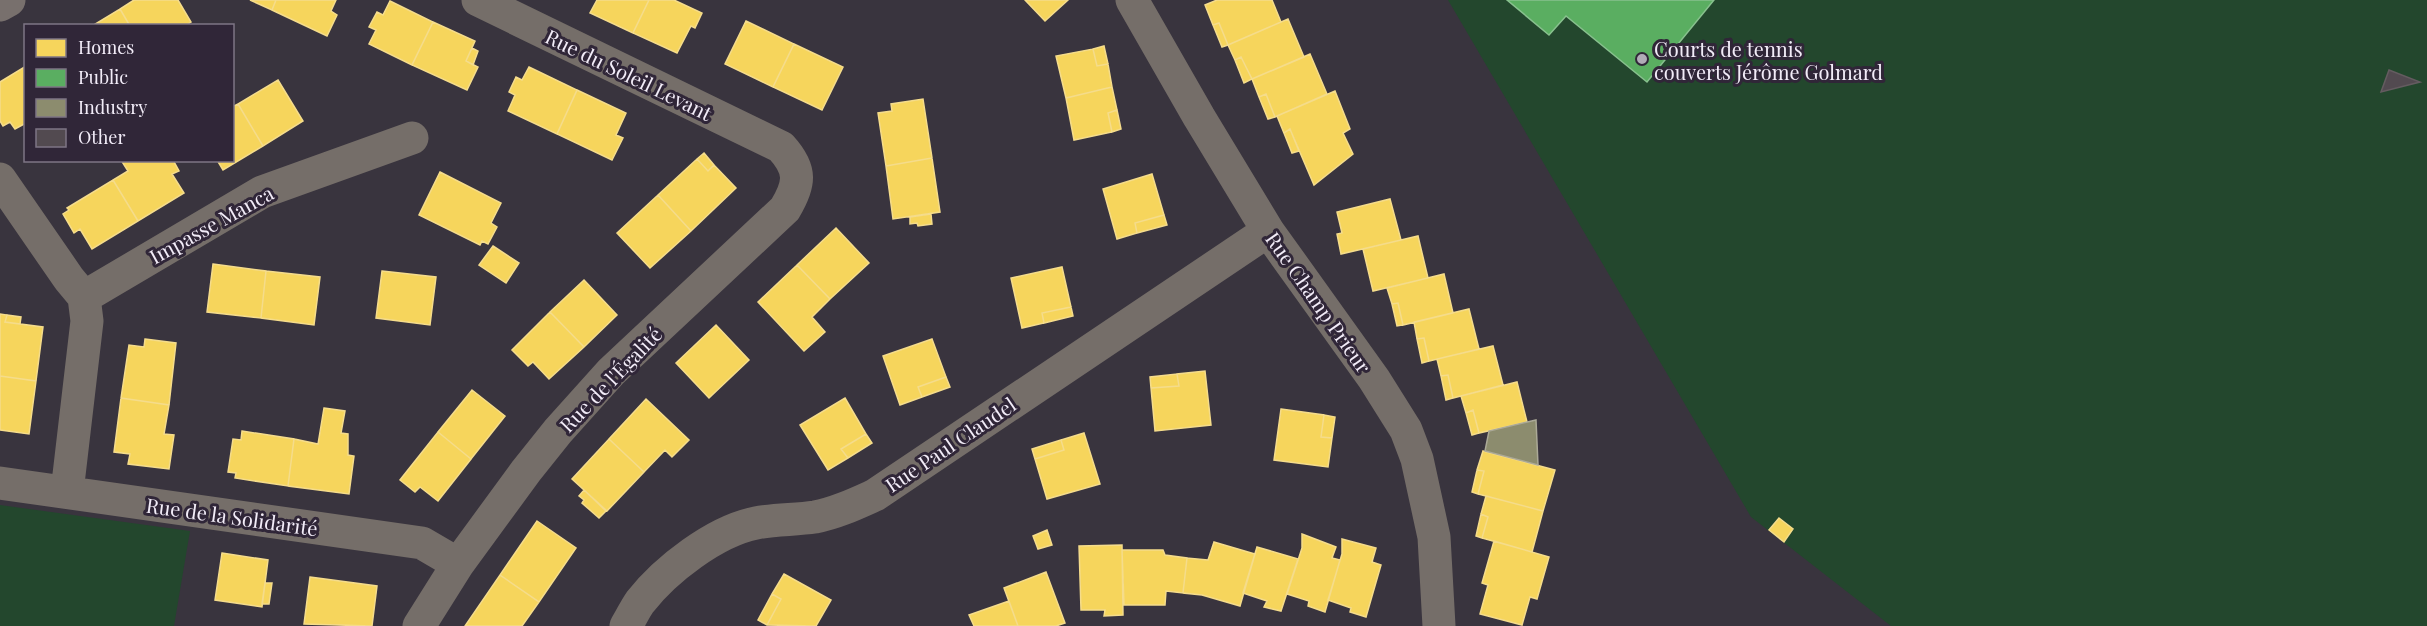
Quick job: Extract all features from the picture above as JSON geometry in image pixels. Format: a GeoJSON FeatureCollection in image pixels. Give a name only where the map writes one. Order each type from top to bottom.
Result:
{"type":"FeatureCollection","features":[{"type":"Feature","properties":{"kind":"street"},"geometry":{"type":"LineString","coordinates":[[0,5],[9,0]]}},
{"type":"Feature","properties":{"kind":"street","name":"Rue du Soleil Levant"},"geometry":{"type":"LineString","coordinates":[[478,0],[781,147]]}},
{"type":"Feature","properties":{"kind":"street","name":"Rue Champ Prieur"},"geometry":{"type":"LineString","coordinates":[[1132,0],[1268,231],[1374,379],[1406,430],[1417,459],[1434,537],[1439,626]]}},
{"type":"Feature","properties":{"kind":"street","name":"Impasse Manca"},"geometry":{"type":"LineString","coordinates":[[84,297],[262,192],[412,138]]}},
{"type":"Feature","properties":{"kind":"street","name":"Rue de l'Égalité"},"geometry":{"type":"LineString","coordinates":[[419,626],[458,564],[526,471],[611,372],[784,209],[795,192],[797,175],[792,159],[781,147]]}},
{"type":"Feature","properties":{"kind":"street"},"geometry":{"type":"LineString","coordinates":[[0,179],[84,297],[87,321],[67,492]]}},
{"type":"Feature","properties":{"kind":"street","name":"Rue Paul Claudel"},"geometry":{"type":"LineString","coordinates":[[626,626],[640,603],[669,572],[726,534],[755,523],[815,517],[846,508],[875,495],[1268,231]]}},
{"type":"Feature","properties":{"kind":"street","name":"Rue de la Solidarité"},"geometry":{"type":"LineString","coordinates":[[0,483],[422,543],[458,564]]}},
{"type":"Feature","properties":{"kind":"green space"},"geometry":{"type":"Polygon","coordinates":[[[1448,0],[2427,0],[2427,626],[1891,626],[1751,517],[1448,0]]]}},
{"type":"Feature","properties":{"kind":"green space"},"geometry":{"type":"Polygon","coordinates":[[[0,505],[190,531],[174,626],[0,626],[0,505]]]}},
{"type":"Feature","properties":{"kind":"building: Homes"},"geometry":{"type":"Polygon","coordinates":[[[134,0],[178,0],[191,22],[188,24],[129,24],[120,9],[134,0]]]}},
{"type":"Feature","properties":{"kind":"building: Homes"},"geometry":{"type":"Polygon","coordinates":[[[250,0],[276,0],[272,10],[250,0]]]}},
{"type":"Feature","properties":{"kind":"building: Homes"},"geometry":{"type":"Polygon","coordinates":[[[276,0],[336,0],[331,11],[337,15],[327,36],[272,10],[276,0]]]}},
{"type":"Feature","properties":{"kind":"building: Homes"},"geometry":{"type":"Polygon","coordinates":[[[597,0],[649,0],[633,33],[590,13],[597,0]]]}},
{"type":"Feature","properties":{"kind":"building: Homes"},"geometry":{"type":"Polygon","coordinates":[[[649,0],[674,0],[702,13],[695,28],[691,26],[677,53],[633,33],[649,0]]]}},
{"type":"Feature","properties":{"kind":"building: Homes"},"geometry":{"type":"Polygon","coordinates":[[[1025,0],[1068,0],[1045,21],[1025,0]]]}},
{"type":"Feature","properties":{"kind":"building: Homes"},"geometry":{"type":"Polygon","coordinates":[[[1217,0],[1272,0],[1281,22],[1228,45],[1219,23],[1213,25],[1205,5],[1217,0]]]}},
{"type":"Feature","properties":{"kind":"building: Homes"},"geometry":{"type":"Polygon","coordinates":[[[390,1],[433,22],[412,65],[369,44],[376,30],[369,27],[377,12],[383,15],[390,1]]]}},
{"type":"Feature","properties":{"kind":"building: Homes"},"geometry":{"type":"Polygon","coordinates":[[[120,9],[129,24],[95,24],[120,9]]]}},
{"type":"Feature","properties":{"kind":"building: Homes"},"geometry":{"type":"Polygon","coordinates":[[[1288,19],[1304,57],[1252,79],[1241,57],[1235,60],[1228,45],[1288,19]]]}},
{"type":"Feature","properties":{"kind":"building: Homes"},"geometry":{"type":"Polygon","coordinates":[[[746,21],[794,44],[773,87],[725,64],[746,21]]]}},
{"type":"Feature","properties":{"kind":"building: Homes"},"geometry":{"type":"Polygon","coordinates":[[[433,22],[475,41],[466,61],[478,67],[467,90],[412,65],[433,22]]]}},
{"type":"Feature","properties":{"kind":"building: Homes"},"geometry":{"type":"Polygon","coordinates":[[[1219,23],[1228,45],[1222,47],[1213,25],[1219,23]]]}},
{"type":"Feature","properties":{"kind":"building: Homes"},"geometry":{"type":"Polygon","coordinates":[[[794,44],[843,67],[822,110],[773,87],[794,44]]]}},
{"type":"Feature","properties":{"kind":"building: Homes"},"geometry":{"type":"Polygon","coordinates":[[[1104,46],[1108,64],[1097,66],[1093,49],[1104,46]]]}},
{"type":"Feature","properties":{"kind":"building: Homes"},"geometry":{"type":"Polygon","coordinates":[[[472,48],[478,51],[473,65],[466,61],[472,48]]]}},
{"type":"Feature","properties":{"kind":"building: Homes"},"geometry":{"type":"Polygon","coordinates":[[[1093,49],[1097,66],[1108,64],[1112,87],[1066,98],[1056,56],[1093,49]]]}},
{"type":"Feature","properties":{"kind":"building: Homes"},"geometry":{"type":"Polygon","coordinates":[[[1310,54],[1327,94],[1275,117],[1266,94],[1259,97],[1252,79],[1310,54]]]}},
{"type":"Feature","properties":{"kind":"building: Homes"},"geometry":{"type":"Polygon","coordinates":[[[1241,57],[1252,79],[1244,83],[1235,60],[1241,57]]]}},
{"type":"Feature","properties":{"kind":"building: Homes"},"geometry":{"type":"Polygon","coordinates":[[[24,67],[24,124],[15,129],[10,122],[3,126],[0,121],[0,82],[24,67]]]}},
{"type":"Feature","properties":{"kind":"building: Homes"},"geometry":{"type":"Polygon","coordinates":[[[529,67],[577,90],[557,134],[508,111],[515,95],[509,92],[516,77],[522,80],[529,67]]]}},
{"type":"Feature","properties":{"kind":"building: Homes"},"geometry":{"type":"Polygon","coordinates":[[[278,80],[303,121],[263,146],[238,104],[278,80]]]}},
{"type":"Feature","properties":{"kind":"building: Homes"},"geometry":{"type":"Polygon","coordinates":[[[1112,87],[1117,110],[1108,113],[1112,132],[1074,140],[1066,98],[1112,87]]]}},
{"type":"Feature","properties":{"kind":"building: Homes"},"geometry":{"type":"Polygon","coordinates":[[[577,90],[626,113],[616,135],[623,138],[612,160],[557,134],[577,90]]]}},
{"type":"Feature","properties":{"kind":"building: Homes"},"geometry":{"type":"Polygon","coordinates":[[[1335,91],[1350,129],[1343,133],[1353,154],[1314,185],[1290,129],[1284,133],[1277,116],[1335,91]]]}},
{"type":"Feature","properties":{"kind":"building: Homes"},"geometry":{"type":"Polygon","coordinates":[[[1266,94],[1275,117],[1268,119],[1259,97],[1266,94]]]}},
{"type":"Feature","properties":{"kind":"building: Homes"},"geometry":{"type":"Polygon","coordinates":[[[923,99],[932,158],[886,166],[878,113],[892,111],[891,104],[923,99]]]}},
{"type":"Feature","properties":{"kind":"building: Homes"},"geometry":{"type":"Polygon","coordinates":[[[238,104],[263,146],[223,170],[218,162],[234,162],[234,106],[238,104]]]}},
{"type":"Feature","properties":{"kind":"building: Homes"},"geometry":{"type":"Polygon","coordinates":[[[1117,110],[1121,129],[1112,132],[1108,113],[1117,110]]]}},
{"type":"Feature","properties":{"kind":"building: Homes"},"geometry":{"type":"Polygon","coordinates":[[[1290,129],[1299,151],[1292,153],[1284,133],[1290,129]]]}},
{"type":"Feature","properties":{"kind":"building: Homes"},"geometry":{"type":"Polygon","coordinates":[[[704,153],[714,165],[708,171],[697,159],[704,153]]]}},
{"type":"Feature","properties":{"kind":"building: Homes"},"geometry":{"type":"Polygon","coordinates":[[[932,158],[940,212],[893,219],[886,166],[932,158]]]}},
{"type":"Feature","properties":{"kind":"building: Homes"},"geometry":{"type":"Polygon","coordinates":[[[697,159],[708,171],[714,165],[736,188],[691,231],[658,195],[697,159]]]}},
{"type":"Feature","properties":{"kind":"building: Homes"},"geometry":{"type":"Polygon","coordinates":[[[122,162],[174,162],[179,171],[172,174],[184,193],[138,221],[113,180],[128,171],[122,162]]]}},
{"type":"Feature","properties":{"kind":"building: Homes"},"geometry":{"type":"Polygon","coordinates":[[[440,172],[501,203],[491,223],[497,227],[488,244],[482,241],[480,245],[419,215],[440,172]]]}},
{"type":"Feature","properties":{"kind":"building: Homes"},"geometry":{"type":"Polygon","coordinates":[[[1152,174],[1164,215],[1135,223],[1137,233],[1117,239],[1103,189],[1152,174]]]}},
{"type":"Feature","properties":{"kind":"building: Homes"},"geometry":{"type":"Polygon","coordinates":[[[113,180],[138,221],[92,249],[80,229],[74,233],[63,214],[69,210],[67,208],[113,180]]]}},
{"type":"Feature","properties":{"kind":"building: Homes"},"geometry":{"type":"Polygon","coordinates":[[[658,195],[691,231],[650,268],[617,233],[658,195]]]}},
{"type":"Feature","properties":{"kind":"building: Homes"},"geometry":{"type":"Polygon","coordinates":[[[1390,199],[1401,240],[1341,254],[1337,234],[1342,233],[1337,212],[1390,199]]]}},
{"type":"Feature","properties":{"kind":"building: Homes"},"geometry":{"type":"Polygon","coordinates":[[[931,214],[932,224],[918,226],[917,223],[910,224],[910,217],[931,214]]]}},
{"type":"Feature","properties":{"kind":"building: Homes"},"geometry":{"type":"Polygon","coordinates":[[[1164,215],[1167,225],[1137,233],[1135,223],[1164,215]]]}},
{"type":"Feature","properties":{"kind":"building: Homes"},"geometry":{"type":"Polygon","coordinates":[[[836,228],[869,263],[830,299],[797,265],[836,228]]]}},
{"type":"Feature","properties":{"kind":"building: Homes"},"geometry":{"type":"Polygon","coordinates":[[[1418,236],[1428,278],[1373,291],[1363,249],[1418,236]]]}},
{"type":"Feature","properties":{"kind":"building: Homes"},"geometry":{"type":"Polygon","coordinates":[[[493,246],[519,263],[506,283],[479,265],[493,246]]]}},
{"type":"Feature","properties":{"kind":"building: Homes"},"geometry":{"type":"Polygon","coordinates":[[[213,264],[266,271],[261,318],[207,312],[213,264]]]}},
{"type":"Feature","properties":{"kind":"building: Homes"},"geometry":{"type":"Polygon","coordinates":[[[797,265],[830,299],[812,317],[825,332],[804,351],[758,302],[797,265]]]}},
{"type":"Feature","properties":{"kind":"building: Homes"},"geometry":{"type":"Polygon","coordinates":[[[1062,267],[1071,307],[1042,313],[1044,323],[1022,328],[1011,278],[1062,267]]]}},
{"type":"Feature","properties":{"kind":"building: Homes"},"geometry":{"type":"Polygon","coordinates":[[[266,271],[320,277],[314,325],[261,318],[266,271]]]}},
{"type":"Feature","properties":{"kind":"building: Homes"},"geometry":{"type":"Polygon","coordinates":[[[382,271],[436,277],[430,325],[376,318],[382,271]]]}},
{"type":"Feature","properties":{"kind":"building: Homes"},"geometry":{"type":"Polygon","coordinates":[[[1444,274],[1453,313],[1403,325],[1398,303],[1392,304],[1387,288],[1444,274]]]}},
{"type":"Feature","properties":{"kind":"building: Homes"},"geometry":{"type":"Polygon","coordinates":[[[584,280],[617,315],[584,347],[550,312],[584,280]]]}},
{"type":"Feature","properties":{"kind":"building: Homes"},"geometry":{"type":"Polygon","coordinates":[[[1398,303],[1403,325],[1397,326],[1392,304],[1398,303]]]}},
{"type":"Feature","properties":{"kind":"building: Homes"},"geometry":{"type":"Polygon","coordinates":[[[1071,307],[1073,316],[1044,323],[1042,313],[1071,307]]]}},
{"type":"Feature","properties":{"kind":"building: Homes"},"geometry":{"type":"Polygon","coordinates":[[[1469,309],[1479,349],[1429,361],[1424,338],[1417,339],[1414,322],[1469,309]]]}},
{"type":"Feature","properties":{"kind":"building: Homes"},"geometry":{"type":"Polygon","coordinates":[[[550,312],[584,347],[549,379],[533,362],[528,366],[512,350],[550,312]]]}},
{"type":"Feature","properties":{"kind":"building: Homes"},"geometry":{"type":"Polygon","coordinates":[[[0,314],[7,315],[5,322],[43,327],[36,381],[0,376],[0,314]]]}},
{"type":"Feature","properties":{"kind":"building: Homes"},"geometry":{"type":"Polygon","coordinates":[[[7,315],[21,317],[20,324],[5,322],[7,315]]]}},
{"type":"Feature","properties":{"kind":"building: Homes"},"geometry":{"type":"Polygon","coordinates":[[[716,325],[749,360],[709,398],[676,363],[716,325]]]}},
{"type":"Feature","properties":{"kind":"building: Homes"},"geometry":{"type":"Polygon","coordinates":[[[1424,338],[1429,361],[1422,363],[1417,339],[1424,338]]]}},
{"type":"Feature","properties":{"kind":"building: Homes"},"geometry":{"type":"Polygon","coordinates":[[[145,339],[176,343],[169,405],[121,398],[129,345],[144,347],[145,339]]]}},
{"type":"Feature","properties":{"kind":"building: Homes"},"geometry":{"type":"Polygon","coordinates":[[[932,339],[946,377],[918,387],[922,397],[900,405],[883,356],[932,339]]]}},
{"type":"Feature","properties":{"kind":"building: Homes"},"geometry":{"type":"Polygon","coordinates":[[[1493,346],[1503,385],[1453,398],[1448,375],[1441,376],[1437,359],[1493,346]]]}},
{"type":"Feature","properties":{"kind":"building: Homes"},"geometry":{"type":"Polygon","coordinates":[[[1205,371],[1211,425],[1155,431],[1151,388],[1179,386],[1177,374],[1205,371]]]}},
{"type":"Feature","properties":{"kind":"building: Homes"},"geometry":{"type":"Polygon","coordinates":[[[1177,374],[1179,386],[1151,388],[1150,377],[1177,374]]]}},
{"type":"Feature","properties":{"kind":"building: Homes"},"geometry":{"type":"Polygon","coordinates":[[[1448,375],[1453,398],[1446,400],[1441,376],[1448,375]]]}},
{"type":"Feature","properties":{"kind":"building: Homes"},"geometry":{"type":"Polygon","coordinates":[[[0,376],[36,381],[29,434],[0,430],[0,376]]]}},
{"type":"Feature","properties":{"kind":"building: Homes"},"geometry":{"type":"Polygon","coordinates":[[[946,377],[950,387],[922,397],[918,387],[946,377]]]}},
{"type":"Feature","properties":{"kind":"building: Homes"},"geometry":{"type":"Polygon","coordinates":[[[1517,382],[1527,422],[1479,433],[1473,410],[1466,413],[1461,396],[1517,382]]]}},
{"type":"Feature","properties":{"kind":"building: Homes"},"geometry":{"type":"Polygon","coordinates":[[[472,390],[505,416],[471,459],[438,432],[472,390]]]}},
{"type":"Feature","properties":{"kind":"building: Homes"},"geometry":{"type":"Polygon","coordinates":[[[121,398],[169,405],[164,434],[174,435],[169,469],[128,464],[130,454],[114,452],[121,398]]]}},
{"type":"Feature","properties":{"kind":"building: Homes"},"geometry":{"type":"Polygon","coordinates":[[[845,398],[866,434],[841,449],[848,458],[828,470],[800,425],[845,398]]]}},
{"type":"Feature","properties":{"kind":"building: Homes"},"geometry":{"type":"Polygon","coordinates":[[[646,399],[689,440],[672,457],[665,450],[644,472],[609,439],[646,399]]]}},
{"type":"Feature","properties":{"kind":"building: Homes"},"geometry":{"type":"Polygon","coordinates":[[[324,408],[345,411],[341,433],[348,434],[348,455],[354,456],[349,494],[288,486],[294,439],[318,444],[324,408]]]}},
{"type":"Feature","properties":{"kind":"building: Homes"},"geometry":{"type":"Polygon","coordinates":[[[1281,409],[1324,415],[1321,437],[1332,438],[1328,467],[1274,460],[1281,409]]]}},
{"type":"Feature","properties":{"kind":"building: Homes"},"geometry":{"type":"Polygon","coordinates":[[[1473,410],[1479,433],[1472,435],[1466,413],[1473,410]]]}},
{"type":"Feature","properties":{"kind":"building: Homes"},"geometry":{"type":"Polygon","coordinates":[[[1324,415],[1335,417],[1332,438],[1321,437],[1324,415]]]}},
{"type":"Feature","properties":{"kind":"building: Homes"},"geometry":{"type":"Polygon","coordinates":[[[242,431],[294,439],[288,486],[235,478],[236,473],[228,472],[233,439],[241,440],[242,431]]]}},
{"type":"Feature","properties":{"kind":"building: Homes"},"geometry":{"type":"Polygon","coordinates":[[[438,432],[471,459],[438,501],[420,487],[415,492],[400,480],[438,432]]]}},
{"type":"Feature","properties":{"kind":"building: Homes"},"geometry":{"type":"Polygon","coordinates":[[[1084,433],[1100,484],[1047,499],[1035,459],[1064,450],[1061,440],[1084,433]]]}},
{"type":"Feature","properties":{"kind":"building: Homes"},"geometry":{"type":"Polygon","coordinates":[[[866,434],[872,443],[848,458],[841,449],[866,434]]]}},
{"type":"Feature","properties":{"kind":"building: Homes"},"geometry":{"type":"Polygon","coordinates":[[[609,439],[644,472],[607,511],[572,479],[609,439]]]}},
{"type":"Feature","properties":{"kind":"building: Homes"},"geometry":{"type":"Polygon","coordinates":[[[1061,440],[1064,450],[1035,459],[1032,449],[1061,440]]]}},
{"type":"Feature","properties":{"kind":"building: Homes"},"geometry":{"type":"Polygon","coordinates":[[[1483,451],[1555,470],[1543,511],[1478,494],[1484,471],[1477,470],[1483,451]]]}},
{"type":"Feature","properties":{"kind":"building: Homes"},"geometry":{"type":"Polygon","coordinates":[[[1477,470],[1484,471],[1478,494],[1472,492],[1477,470]]]}},
{"type":"Feature","properties":{"kind":"building: Homes"},"geometry":{"type":"Polygon","coordinates":[[[584,490],[606,511],[599,518],[582,503],[584,500],[579,496],[584,490]]]}},
{"type":"Feature","properties":{"kind":"building: Homes"},"geometry":{"type":"Polygon","coordinates":[[[1486,496],[1543,511],[1532,552],[1482,538],[1488,517],[1481,514],[1486,496]]]}},
{"type":"Feature","properties":{"kind":"building: Homes"},"geometry":{"type":"Polygon","coordinates":[[[1481,514],[1488,517],[1482,538],[1476,536],[1481,514]]]}},
{"type":"Feature","properties":{"kind":"building: Homes"},"geometry":{"type":"Polygon","coordinates":[[[1779,518],[1793,529],[1784,542],[1769,530],[1779,518]]]}},
{"type":"Feature","properties":{"kind":"building: Homes"},"geometry":{"type":"Polygon","coordinates":[[[537,521],[576,548],[539,602],[500,575],[537,521]]]}},
{"type":"Feature","properties":{"kind":"building: Homes"},"geometry":{"type":"Polygon","coordinates":[[[1047,530],[1052,545],[1038,549],[1033,536],[1047,530]]]}},
{"type":"Feature","properties":{"kind":"building: Homes"},"geometry":{"type":"Polygon","coordinates":[[[1302,534],[1336,547],[1332,558],[1340,560],[1325,612],[1308,606],[1309,601],[1287,594],[1302,548],[1302,534]]]}},
{"type":"Feature","properties":{"kind":"building: Homes"},"geometry":{"type":"Polygon","coordinates":[[[1342,539],[1376,548],[1372,562],[1381,565],[1366,617],[1350,612],[1351,608],[1328,600],[1342,554],[1342,539]]]}},
{"type":"Feature","properties":{"kind":"building: Homes"},"geometry":{"type":"Polygon","coordinates":[[[1494,541],[1549,557],[1537,599],[1530,597],[1522,625],[1480,614],[1488,585],[1482,583],[1494,541]]]}},
{"type":"Feature","properties":{"kind":"building: Homes"},"geometry":{"type":"Polygon","coordinates":[[[1214,542],[1255,554],[1240,606],[1202,595],[1183,593],[1187,558],[1208,560],[1214,542]]]}},
{"type":"Feature","properties":{"kind":"building: Homes"},"geometry":{"type":"Polygon","coordinates":[[[1122,545],[1123,615],[1104,616],[1105,610],[1081,610],[1079,546],[1122,545]]]}},
{"type":"Feature","properties":{"kind":"building: Homes"},"geometry":{"type":"Polygon","coordinates":[[[1257,547],[1298,559],[1281,611],[1264,607],[1267,601],[1243,593],[1257,547]]]}},
{"type":"Feature","properties":{"kind":"building: Homes"},"geometry":{"type":"Polygon","coordinates":[[[1122,550],[1163,550],[1165,555],[1187,558],[1183,593],[1166,591],[1165,605],[1124,605],[1122,550]]]}},
{"type":"Feature","properties":{"kind":"building: Homes"},"geometry":{"type":"Polygon","coordinates":[[[222,553],[268,560],[262,607],[215,600],[222,553]]]}},
{"type":"Feature","properties":{"kind":"building: Homes"},"geometry":{"type":"Polygon","coordinates":[[[1046,572],[1065,623],[1056,626],[1018,626],[1004,588],[1046,572]]]}},
{"type":"Feature","properties":{"kind":"building: Homes"},"geometry":{"type":"Polygon","coordinates":[[[784,574],[831,600],[816,626],[767,625],[781,599],[772,594],[784,574]]]}},
{"type":"Feature","properties":{"kind":"building: Homes"},"geometry":{"type":"Polygon","coordinates":[[[500,575],[539,602],[522,626],[465,626],[500,575]]]}},
{"type":"Feature","properties":{"kind":"building: Homes"},"geometry":{"type":"Polygon","coordinates":[[[310,577],[377,586],[372,626],[304,624],[310,577]]]}},
{"type":"Feature","properties":{"kind":"building: Homes"},"geometry":{"type":"Polygon","coordinates":[[[265,583],[272,583],[269,604],[262,604],[265,583]]]}},
{"type":"Feature","properties":{"kind":"building: Homes"},"geometry":{"type":"Polygon","coordinates":[[[772,594],[781,599],[767,625],[758,620],[772,594]]]}},
{"type":"Feature","properties":{"kind":"building: Homes"},"geometry":{"type":"Polygon","coordinates":[[[1009,601],[1018,626],[974,626],[969,615],[1009,601]]]}},
{"type":"Feature","properties":{"kind":"building: Public","name":"Courts de tennis couverts Jérôme Golmard"},"geometry":{"type":"Polygon","coordinates":[[[1507,0],[1714,0],[1647,82],[1566,16],[1549,35],[1507,0]]]}},
{"type":"Feature","properties":{"kind":"building: Industry"},"geometry":{"type":"Polygon","coordinates":[[[1536,420],[1538,465],[1485,451],[1489,431],[1536,420]]]}},
{"type":"Feature","properties":{"kind":"building: Other"},"geometry":{"type":"Polygon","coordinates":[[[2389,70],[2420,82],[2381,92],[2389,70]]]}},
{"type":"Feature","properties":{"kind":"place","name":"Courts de tennis couverts Jérôme Golmard"},"geometry":{"type":"Point","coordinates":[1642,59]}}]}
